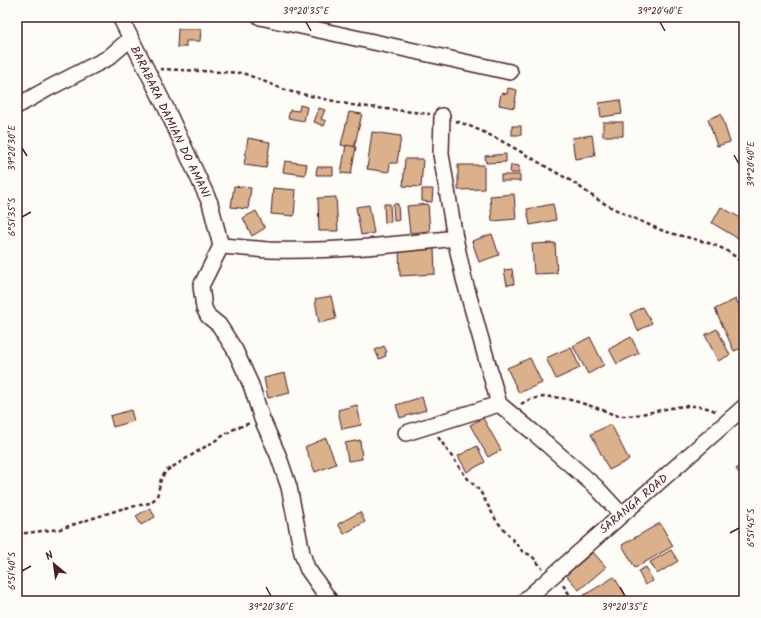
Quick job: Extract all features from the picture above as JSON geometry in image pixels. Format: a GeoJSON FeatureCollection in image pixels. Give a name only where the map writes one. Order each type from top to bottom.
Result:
{"type":"FeatureCollection","features":[{"type":"Feature","properties":{"kind":"street","name":"BARABARA DAMIAN DO AMANI"},"geometry":{"type":"LineString","coordinates":[[120,17],[166,108],[210,203],[221,246]]}},
{"type":"Feature","properties":{"kind":"street"},"geometry":{"type":"LineString","coordinates":[[260,17],[510,72]]}},
{"type":"Feature","properties":{"kind":"street"},"geometry":{"type":"LineString","coordinates":[[17,106],[108,58],[130,39]]}},
{"type":"Feature","properties":{"kind":"street"},"geometry":{"type":"LineString","coordinates":[[442,116],[441,154],[454,238],[464,279],[504,408],[596,487],[621,514]]}},
{"type":"Feature","properties":{"kind":"street"},"geometry":{"type":"LineString","coordinates":[[330,601],[307,568],[302,553],[289,487],[278,455],[262,419],[251,385],[235,350],[219,325],[208,316],[201,296],[201,286],[221,246],[269,250],[333,248],[410,243],[454,238]]}},
{"type":"Feature","properties":{"kind":"street","name":"SARANGA ROAD"},"geometry":{"type":"LineString","coordinates":[[524,601],[744,407]]}},
{"type":"Feature","properties":{"kind":"street"},"geometry":{"type":"LineString","coordinates":[[406,433],[504,408]]}},
{"type":"Feature","properties":{"kind":"path"},"geometry":{"type":"LineString","coordinates":[[145,68],[243,73],[288,91],[352,105],[442,116],[477,128],[501,140],[567,178],[607,205],[657,229],[684,235],[727,251],[744,266]]}},
{"type":"Feature","properties":{"kind":"path"},"geometry":{"type":"LineString","coordinates":[[504,408],[530,398],[552,396],[601,409],[618,416],[629,416],[666,408],[697,407],[716,411],[728,422]]}},
{"type":"Feature","properties":{"kind":"path"},"geometry":{"type":"LineString","coordinates":[[17,534],[60,529],[121,509],[150,503],[157,496],[161,479],[166,472],[234,429],[262,419]]}},
{"type":"Feature","properties":{"kind":"path"},"geometry":{"type":"LineString","coordinates":[[428,427],[441,440],[467,478],[480,491],[496,520],[522,551],[532,556],[574,601]]}},
{"type":"Feature","properties":{"kind":"building"},"geometry":{"type":"Polygon","coordinates":[[[178,29],[201,29],[200,41],[186,41],[186,47],[177,47],[178,29]]]}},
{"type":"Feature","properties":{"kind":"building"},"geometry":{"type":"Polygon","coordinates":[[[508,88],[517,90],[514,108],[499,105],[501,93],[507,94],[508,88]]]}},
{"type":"Feature","properties":{"kind":"building"},"geometry":{"type":"Polygon","coordinates":[[[620,100],[622,114],[601,117],[599,103],[620,100]]]}},
{"type":"Feature","properties":{"kind":"building"},"geometry":{"type":"Polygon","coordinates":[[[300,105],[307,107],[304,121],[288,118],[290,110],[299,111],[300,105]]]}},
{"type":"Feature","properties":{"kind":"building"},"geometry":{"type":"Polygon","coordinates":[[[319,108],[325,110],[321,119],[326,121],[324,126],[314,122],[319,108]]]}},
{"type":"Feature","properties":{"kind":"building"},"geometry":{"type":"Polygon","coordinates":[[[349,112],[362,114],[354,148],[341,145],[349,112]]]}},
{"type":"Feature","properties":{"kind":"building"},"geometry":{"type":"Polygon","coordinates":[[[721,114],[730,142],[717,146],[708,119],[721,114]]]}},
{"type":"Feature","properties":{"kind":"building"},"geometry":{"type":"Polygon","coordinates":[[[603,122],[623,122],[623,136],[603,136],[603,122]]]}},
{"type":"Feature","properties":{"kind":"building"},"geometry":{"type":"Polygon","coordinates":[[[512,126],[521,126],[521,135],[512,135],[512,126]]]}},
{"type":"Feature","properties":{"kind":"building"},"geometry":{"type":"Polygon","coordinates":[[[372,132],[401,136],[397,163],[390,163],[389,172],[367,169],[372,132]]]}},
{"type":"Feature","properties":{"kind":"building"},"geometry":{"type":"Polygon","coordinates":[[[592,135],[595,156],[575,159],[572,138],[592,135]]]}},
{"type":"Feature","properties":{"kind":"building"},"geometry":{"type":"Polygon","coordinates":[[[248,138],[270,142],[266,168],[244,165],[248,138]]]}},
{"type":"Feature","properties":{"kind":"building"},"geometry":{"type":"Polygon","coordinates":[[[346,145],[356,147],[351,174],[341,173],[346,145]]]}},
{"type":"Feature","properties":{"kind":"building"},"geometry":{"type":"Polygon","coordinates":[[[506,154],[506,162],[486,163],[485,156],[506,154]]]}},
{"type":"Feature","properties":{"kind":"building"},"geometry":{"type":"Polygon","coordinates":[[[405,159],[423,159],[421,187],[403,186],[405,159]]]}},
{"type":"Feature","properties":{"kind":"building"},"geometry":{"type":"Polygon","coordinates":[[[285,161],[307,164],[305,175],[283,172],[285,161]]]}},
{"type":"Feature","properties":{"kind":"building"},"geometry":{"type":"Polygon","coordinates":[[[458,165],[484,165],[484,189],[458,190],[458,165]]]}},
{"type":"Feature","properties":{"kind":"building"},"geometry":{"type":"Polygon","coordinates":[[[511,165],[519,166],[519,173],[510,173],[511,165]]]}},
{"type":"Feature","properties":{"kind":"building"},"geometry":{"type":"Polygon","coordinates":[[[317,167],[333,167],[333,175],[316,175],[317,167]]]}},
{"type":"Feature","properties":{"kind":"building"},"geometry":{"type":"Polygon","coordinates":[[[501,175],[520,175],[520,181],[501,181],[501,175]]]}},
{"type":"Feature","properties":{"kind":"building"},"geometry":{"type":"Polygon","coordinates":[[[234,186],[251,188],[248,209],[231,207],[234,186]]]}},
{"type":"Feature","properties":{"kind":"building"},"geometry":{"type":"Polygon","coordinates":[[[273,188],[296,190],[294,216],[271,214],[273,188]]]}},
{"type":"Feature","properties":{"kind":"building"},"geometry":{"type":"Polygon","coordinates":[[[422,189],[433,189],[432,202],[422,201],[422,189]]]}},
{"type":"Feature","properties":{"kind":"building"},"geometry":{"type":"Polygon","coordinates":[[[514,194],[516,219],[492,221],[490,196],[514,194]]]}},
{"type":"Feature","properties":{"kind":"building"},"geometry":{"type":"Polygon","coordinates":[[[336,197],[338,231],[319,231],[318,198],[336,197]]]}},
{"type":"Feature","properties":{"kind":"building"},"geometry":{"type":"Polygon","coordinates":[[[384,204],[390,204],[391,222],[385,223],[384,204]]]}},
{"type":"Feature","properties":{"kind":"building"},"geometry":{"type":"Polygon","coordinates":[[[393,204],[398,204],[399,220],[394,221],[393,204]]]}},
{"type":"Feature","properties":{"kind":"building"},"geometry":{"type":"Polygon","coordinates":[[[428,204],[430,231],[410,233],[407,206],[428,204]]]}},
{"type":"Feature","properties":{"kind":"building"},"geometry":{"type":"Polygon","coordinates":[[[553,204],[556,220],[530,225],[527,209],[553,204]]]}},
{"type":"Feature","properties":{"kind":"building"},"geometry":{"type":"Polygon","coordinates":[[[369,205],[374,233],[361,235],[356,207],[369,205]]]}},
{"type":"Feature","properties":{"kind":"building"},"geometry":{"type":"Polygon","coordinates":[[[721,207],[744,220],[744,242],[712,223],[721,207]]]}},
{"type":"Feature","properties":{"kind":"building"},"geometry":{"type":"Polygon","coordinates":[[[256,211],[265,228],[252,236],[243,218],[256,211]]]}},
{"type":"Feature","properties":{"kind":"building"},"geometry":{"type":"Polygon","coordinates":[[[492,234],[499,255],[479,262],[472,241],[492,234]]]}},
{"type":"Feature","properties":{"kind":"building"},"geometry":{"type":"Polygon","coordinates":[[[555,243],[557,273],[534,274],[532,244],[555,243]]]}},
{"type":"Feature","properties":{"kind":"building"},"geometry":{"type":"Polygon","coordinates":[[[434,248],[435,274],[400,276],[399,250],[434,248]]]}},
{"type":"Feature","properties":{"kind":"building"},"geometry":{"type":"Polygon","coordinates":[[[512,269],[514,284],[507,285],[504,270],[512,269]]]}},
{"type":"Feature","properties":{"kind":"building"},"geometry":{"type":"Polygon","coordinates":[[[331,296],[336,319],[319,323],[315,299],[331,296]]]}},
{"type":"Feature","properties":{"kind":"building"},"geometry":{"type":"Polygon","coordinates":[[[736,299],[744,316],[744,347],[734,351],[715,309],[736,299]]]}},
{"type":"Feature","properties":{"kind":"building"},"geometry":{"type":"Polygon","coordinates":[[[643,307],[652,323],[638,331],[630,314],[643,307]]]}},
{"type":"Feature","properties":{"kind":"building"},"geometry":{"type":"Polygon","coordinates":[[[717,329],[730,355],[718,361],[705,335],[717,329]]]}},
{"type":"Feature","properties":{"kind":"building"},"geometry":{"type":"Polygon","coordinates":[[[590,337],[604,365],[588,374],[573,346],[590,337]]]}},
{"type":"Feature","properties":{"kind":"building"},"geometry":{"type":"Polygon","coordinates":[[[631,337],[639,353],[617,364],[609,349],[631,337]]]}},
{"type":"Feature","properties":{"kind":"building"},"geometry":{"type":"Polygon","coordinates":[[[384,346],[387,352],[385,353],[386,356],[379,359],[375,350],[384,346]]]}},
{"type":"Feature","properties":{"kind":"building"},"geometry":{"type":"Polygon","coordinates":[[[571,347],[580,368],[556,379],[546,358],[571,347]]]}},
{"type":"Feature","properties":{"kind":"building"},"geometry":{"type":"Polygon","coordinates":[[[530,358],[542,383],[519,393],[507,368],[530,358]]]}},
{"type":"Feature","properties":{"kind":"building"},"geometry":{"type":"Polygon","coordinates":[[[285,373],[290,393],[268,398],[264,378],[285,373]]]}},
{"type":"Feature","properties":{"kind":"building"},"geometry":{"type":"Polygon","coordinates":[[[422,397],[426,410],[400,418],[396,405],[422,397]]]}},
{"type":"Feature","properties":{"kind":"building"},"geometry":{"type":"Polygon","coordinates":[[[357,405],[361,425],[342,429],[338,410],[357,405]]]}},
{"type":"Feature","properties":{"kind":"building"},"geometry":{"type":"Polygon","coordinates":[[[131,410],[134,421],[113,427],[110,416],[131,410]]]}},
{"type":"Feature","properties":{"kind":"building"},"geometry":{"type":"Polygon","coordinates":[[[483,418],[501,450],[488,457],[470,425],[483,418]]]}},
{"type":"Feature","properties":{"kind":"building"},"geometry":{"type":"Polygon","coordinates":[[[611,424],[629,460],[609,470],[591,434],[611,424]]]}},
{"type":"Feature","properties":{"kind":"building"},"geometry":{"type":"Polygon","coordinates":[[[326,438],[336,464],[315,472],[305,447],[326,438]]]}},
{"type":"Feature","properties":{"kind":"building"},"geometry":{"type":"Polygon","coordinates":[[[360,440],[362,459],[348,461],[345,443],[360,440]]]}},
{"type":"Feature","properties":{"kind":"building"},"geometry":{"type":"Polygon","coordinates":[[[477,446],[485,462],[467,472],[458,456],[477,446]]]}},
{"type":"Feature","properties":{"kind":"building"},"geometry":{"type":"Polygon","coordinates":[[[744,463],[744,479],[736,469],[744,463]]]}},
{"type":"Feature","properties":{"kind":"building"},"geometry":{"type":"Polygon","coordinates":[[[150,508],[155,517],[141,525],[136,516],[150,508]]]}},
{"type":"Feature","properties":{"kind":"building"},"geometry":{"type":"Polygon","coordinates":[[[360,512],[365,522],[344,534],[338,524],[360,512]]]}},
{"type":"Feature","properties":{"kind":"building"},"geometry":{"type":"Polygon","coordinates":[[[660,523],[673,546],[635,568],[622,545],[660,523]]]}},
{"type":"Feature","properties":{"kind":"building"},"geometry":{"type":"Polygon","coordinates":[[[671,550],[678,561],[657,574],[650,562],[671,550]]]}},
{"type":"Feature","properties":{"kind":"building"},"geometry":{"type":"Polygon","coordinates":[[[593,552],[606,567],[579,590],[566,575],[593,552]]]}},
{"type":"Feature","properties":{"kind":"building"},"geometry":{"type":"Polygon","coordinates":[[[646,567],[653,581],[645,585],[638,571],[646,567]]]}},
{"type":"Feature","properties":{"kind":"building"},"geometry":{"type":"Polygon","coordinates":[[[614,577],[629,601],[586,601],[583,596],[614,577]]]}}]}
